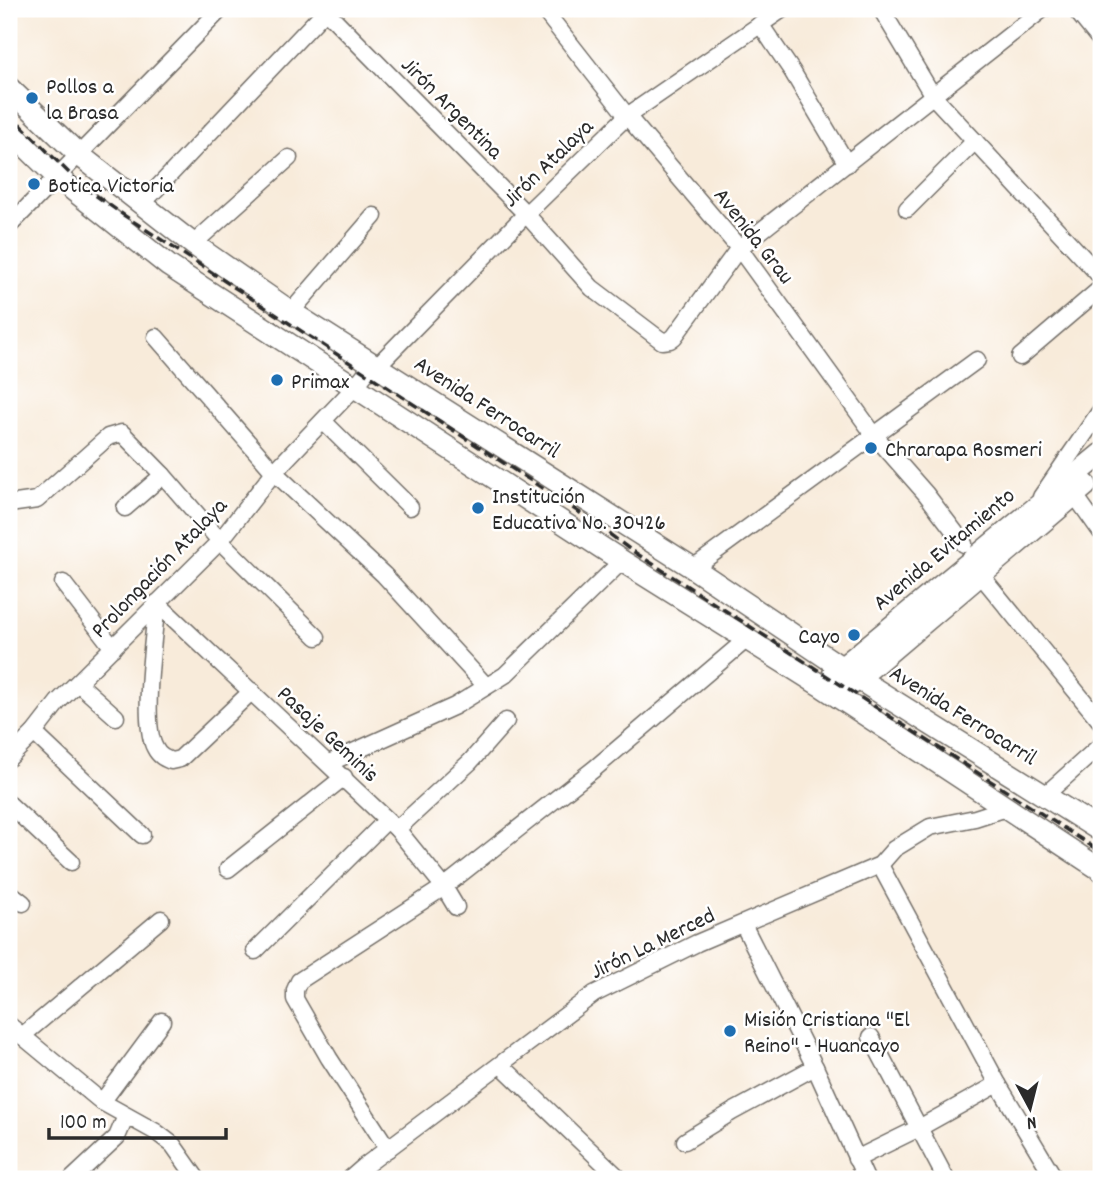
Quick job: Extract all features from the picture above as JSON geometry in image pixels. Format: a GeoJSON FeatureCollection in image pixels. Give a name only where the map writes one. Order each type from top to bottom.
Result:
{"type":"FeatureCollection","features":[{"type":"Feature","properties":{"kind":"main road","name":"Avenida Ferrocarril"},"geometry":{"type":"LineString","coordinates":[[9,88],[78,154],[142,204],[291,312],[365,376],[622,561],[828,691],[1101,870]]}},
{"type":"Feature","properties":{"kind":"main road","name":"Avenida Ferrocarril"},"geometry":{"type":"LineString","coordinates":[[9,130],[57,177],[169,266],[365,376],[693,568],[850,672],[1101,831]]}},
{"type":"Feature","properties":{"kind":"main road","name":"Avenida Evitamiento"},"geometry":{"type":"LineString","coordinates":[[828,691],[1035,506],[1101,454]]}},
{"type":"Feature","properties":{"kind":"main road","name":"Avenida Evitamiento"},"geometry":{"type":"LineString","coordinates":[[850,672],[980,574],[1101,472]]}},
{"type":"Feature","properties":{"kind":"street"},"geometry":{"type":"LineString","coordinates":[[9,226],[221,9]]}},
{"type":"Feature","properties":{"kind":"street"},"geometry":{"type":"LineString","coordinates":[[142,204],[326,9]]}},
{"type":"Feature","properties":{"kind":"street","name":"Jirón Argentina"},"geometry":{"type":"LineString","coordinates":[[326,9],[526,214],[592,288],[657,339],[670,340],[674,337],[739,248]]}},
{"type":"Feature","properties":{"kind":"street","name":"Avenida Grau"},"geometry":{"type":"LineString","coordinates":[[543,9],[627,116],[739,248],[875,436],[926,494],[964,544]]}},
{"type":"Feature","properties":{"kind":"street","name":"Jirón Atalaya"},"geometry":{"type":"LineString","coordinates":[[365,376],[627,116],[783,9]]}},
{"type":"Feature","properties":{"kind":"street"},"geometry":{"type":"LineString","coordinates":[[881,9],[933,96],[1101,277]]}},
{"type":"Feature","properties":{"kind":"street"},"geometry":{"type":"LineString","coordinates":[[739,248],[1044,9]]}},
{"type":"Feature","properties":{"kind":"street"},"geometry":{"type":"LineString","coordinates":[[1075,9],[1101,41]]}},
{"type":"Feature","properties":{"kind":"street"},"geometry":{"type":"LineString","coordinates":[[760,24],[792,71],[846,164]]}},
{"type":"Feature","properties":{"kind":"street"},"geometry":{"type":"LineString","coordinates":[[906,209],[975,142]]}},
{"type":"Feature","properties":{"kind":"street"},"geometry":{"type":"LineString","coordinates":[[194,244],[289,158]]}},
{"type":"Feature","properties":{"kind":"street"},"geometry":{"type":"LineString","coordinates":[[291,312],[374,216]]}},
{"type":"Feature","properties":{"kind":"street"},"geometry":{"type":"LineString","coordinates":[[1020,357],[1101,288]]}},
{"type":"Feature","properties":{"kind":"street"},"geometry":{"type":"LineString","coordinates":[[156,337],[274,472],[384,575],[486,686]]}},
{"type":"Feature","properties":{"kind":"street"},"geometry":{"type":"LineString","coordinates":[[693,568],[977,360]]}},
{"type":"Feature","properties":{"kind":"street","name":"Prolongación Atalaya"},"geometry":{"type":"LineString","coordinates":[[9,758],[34,733],[58,702],[220,541],[274,472],[365,376]]}},
{"type":"Feature","properties":{"kind":"street"},"geometry":{"type":"LineString","coordinates":[[1035,506],[1101,410]]}},
{"type":"Feature","properties":{"kind":"street"},"geometry":{"type":"LineString","coordinates":[[323,421],[410,507]]}},
{"type":"Feature","properties":{"kind":"street"},"geometry":{"type":"LineString","coordinates":[[9,504],[37,500],[114,434],[122,433],[163,475],[220,541],[317,637]]}},
{"type":"Feature","properties":{"kind":"street"},"geometry":{"type":"LineString","coordinates":[[125,508],[163,475]]}},
{"type":"Feature","properties":{"kind":"street"},"geometry":{"type":"LineString","coordinates":[[1074,494],[1101,532]]}},
{"type":"Feature","properties":{"kind":"street"},"geometry":{"type":"LineString","coordinates":[[329,763],[455,706],[505,675],[622,561]]}},
{"type":"Feature","properties":{"kind":"street"},"geometry":{"type":"LineString","coordinates":[[980,574],[1101,722]]}},
{"type":"Feature","properties":{"kind":"street"},"geometry":{"type":"LineString","coordinates":[[63,583],[113,648]]}},
{"type":"Feature","properties":{"kind":"street"},"geometry":{"type":"LineString","coordinates":[[157,603],[150,676],[150,730],[154,746],[162,757],[171,761],[180,759],[252,691]]}},
{"type":"Feature","properties":{"kind":"street","name":"Pasaje Geminis"},"geometry":{"type":"LineString","coordinates":[[157,603],[392,824],[444,887],[456,907]]}},
{"type":"Feature","properties":{"kind":"street"},"geometry":{"type":"LineString","coordinates":[[387,1149],[328,1058],[295,999],[299,981],[444,887],[594,769],[747,639]]}},
{"type":"Feature","properties":{"kind":"street"},"geometry":{"type":"LineString","coordinates":[[78,683],[116,717]]}},
{"type":"Feature","properties":{"kind":"street"},"geometry":{"type":"LineString","coordinates":[[255,951],[392,824],[470,762],[506,721]]}},
{"type":"Feature","properties":{"kind":"street"},"geometry":{"type":"LineString","coordinates":[[34,733],[142,835]]}},
{"type":"Feature","properties":{"kind":"street"},"geometry":{"type":"LineString","coordinates":[[1044,796],[1101,745]]}},
{"type":"Feature","properties":{"kind":"street"},"geometry":{"type":"LineString","coordinates":[[228,869],[344,777]]}},
{"type":"Feature","properties":{"kind":"street"},"geometry":{"type":"LineString","coordinates":[[9,804],[71,862]]}},
{"type":"Feature","properties":{"kind":"street","name":"Jirón La Merced"},"geometry":{"type":"LineString","coordinates":[[350,1179],[594,994],[743,924],[880,865],[894,849],[930,827],[975,818],[1006,808]]}},
{"type":"Feature","properties":{"kind":"street"},"geometry":{"type":"LineString","coordinates":[[880,865],[999,1084],[1055,1179]]}},
{"type":"Feature","properties":{"kind":"street"},"geometry":{"type":"LineString","coordinates":[[9,892],[23,903]]}},
{"type":"Feature","properties":{"kind":"street"},"geometry":{"type":"LineString","coordinates":[[22,1037],[162,919]]}},
{"type":"Feature","properties":{"kind":"street"},"geometry":{"type":"LineString","coordinates":[[743,924],[802,1040],[866,1179]]}},
{"type":"Feature","properties":{"kind":"street"},"geometry":{"type":"LineString","coordinates":[[102,1102],[162,1021]]}},
{"type":"Feature","properties":{"kind":"street"},"geometry":{"type":"LineString","coordinates":[[9,1025],[102,1102],[156,1132],[173,1145],[197,1179]]}},
{"type":"Feature","properties":{"kind":"street"},"geometry":{"type":"LineString","coordinates":[[871,1037],[946,1179]]}},
{"type":"Feature","properties":{"kind":"street"},"geometry":{"type":"LineString","coordinates":[[501,1065],[620,1179]]}},
{"type":"Feature","properties":{"kind":"street"},"geometry":{"type":"LineString","coordinates":[[685,1141],[815,1067]]}},
{"type":"Feature","properties":{"kind":"street"},"geometry":{"type":"LineString","coordinates":[[856,1159],[999,1084]]}},
{"type":"Feature","properties":{"kind":"street"},"geometry":{"type":"LineString","coordinates":[[72,1179],[117,1137],[126,1116]]}},
{"type":"Feature","properties":{"kind":"railway"},"geometry":{"type":"LineString","coordinates":[[9,113],[81,185],[125,216],[591,520],[628,548],[1101,852]]}},
{"type":"Feature","properties":{"kind":"place","name":"Pollos a la Brasa"},"geometry":{"type":"Point","coordinates":[32,98]}},
{"type":"Feature","properties":{"kind":"place","name":"Botica Victoria"},"geometry":{"type":"Point","coordinates":[34,184]}},
{"type":"Feature","properties":{"kind":"place","name":"Primax"},"geometry":{"type":"Point","coordinates":[277,380]}},
{"type":"Feature","properties":{"kind":"place","name":"Chrarapa Rosmeri"},"geometry":{"type":"Point","coordinates":[871,448]}},
{"type":"Feature","properties":{"kind":"place","name":"Institución Educativa No. 30426"},"geometry":{"type":"Point","coordinates":[478,508]}},
{"type":"Feature","properties":{"kind":"place","name":"Cayo"},"geometry":{"type":"Point","coordinates":[854,635]}},
{"type":"Feature","properties":{"kind":"place","name":"Misión Cristiana \"El Reino\" - Huancayo"},"geometry":{"type":"Point","coordinates":[730,1031]}}]}
